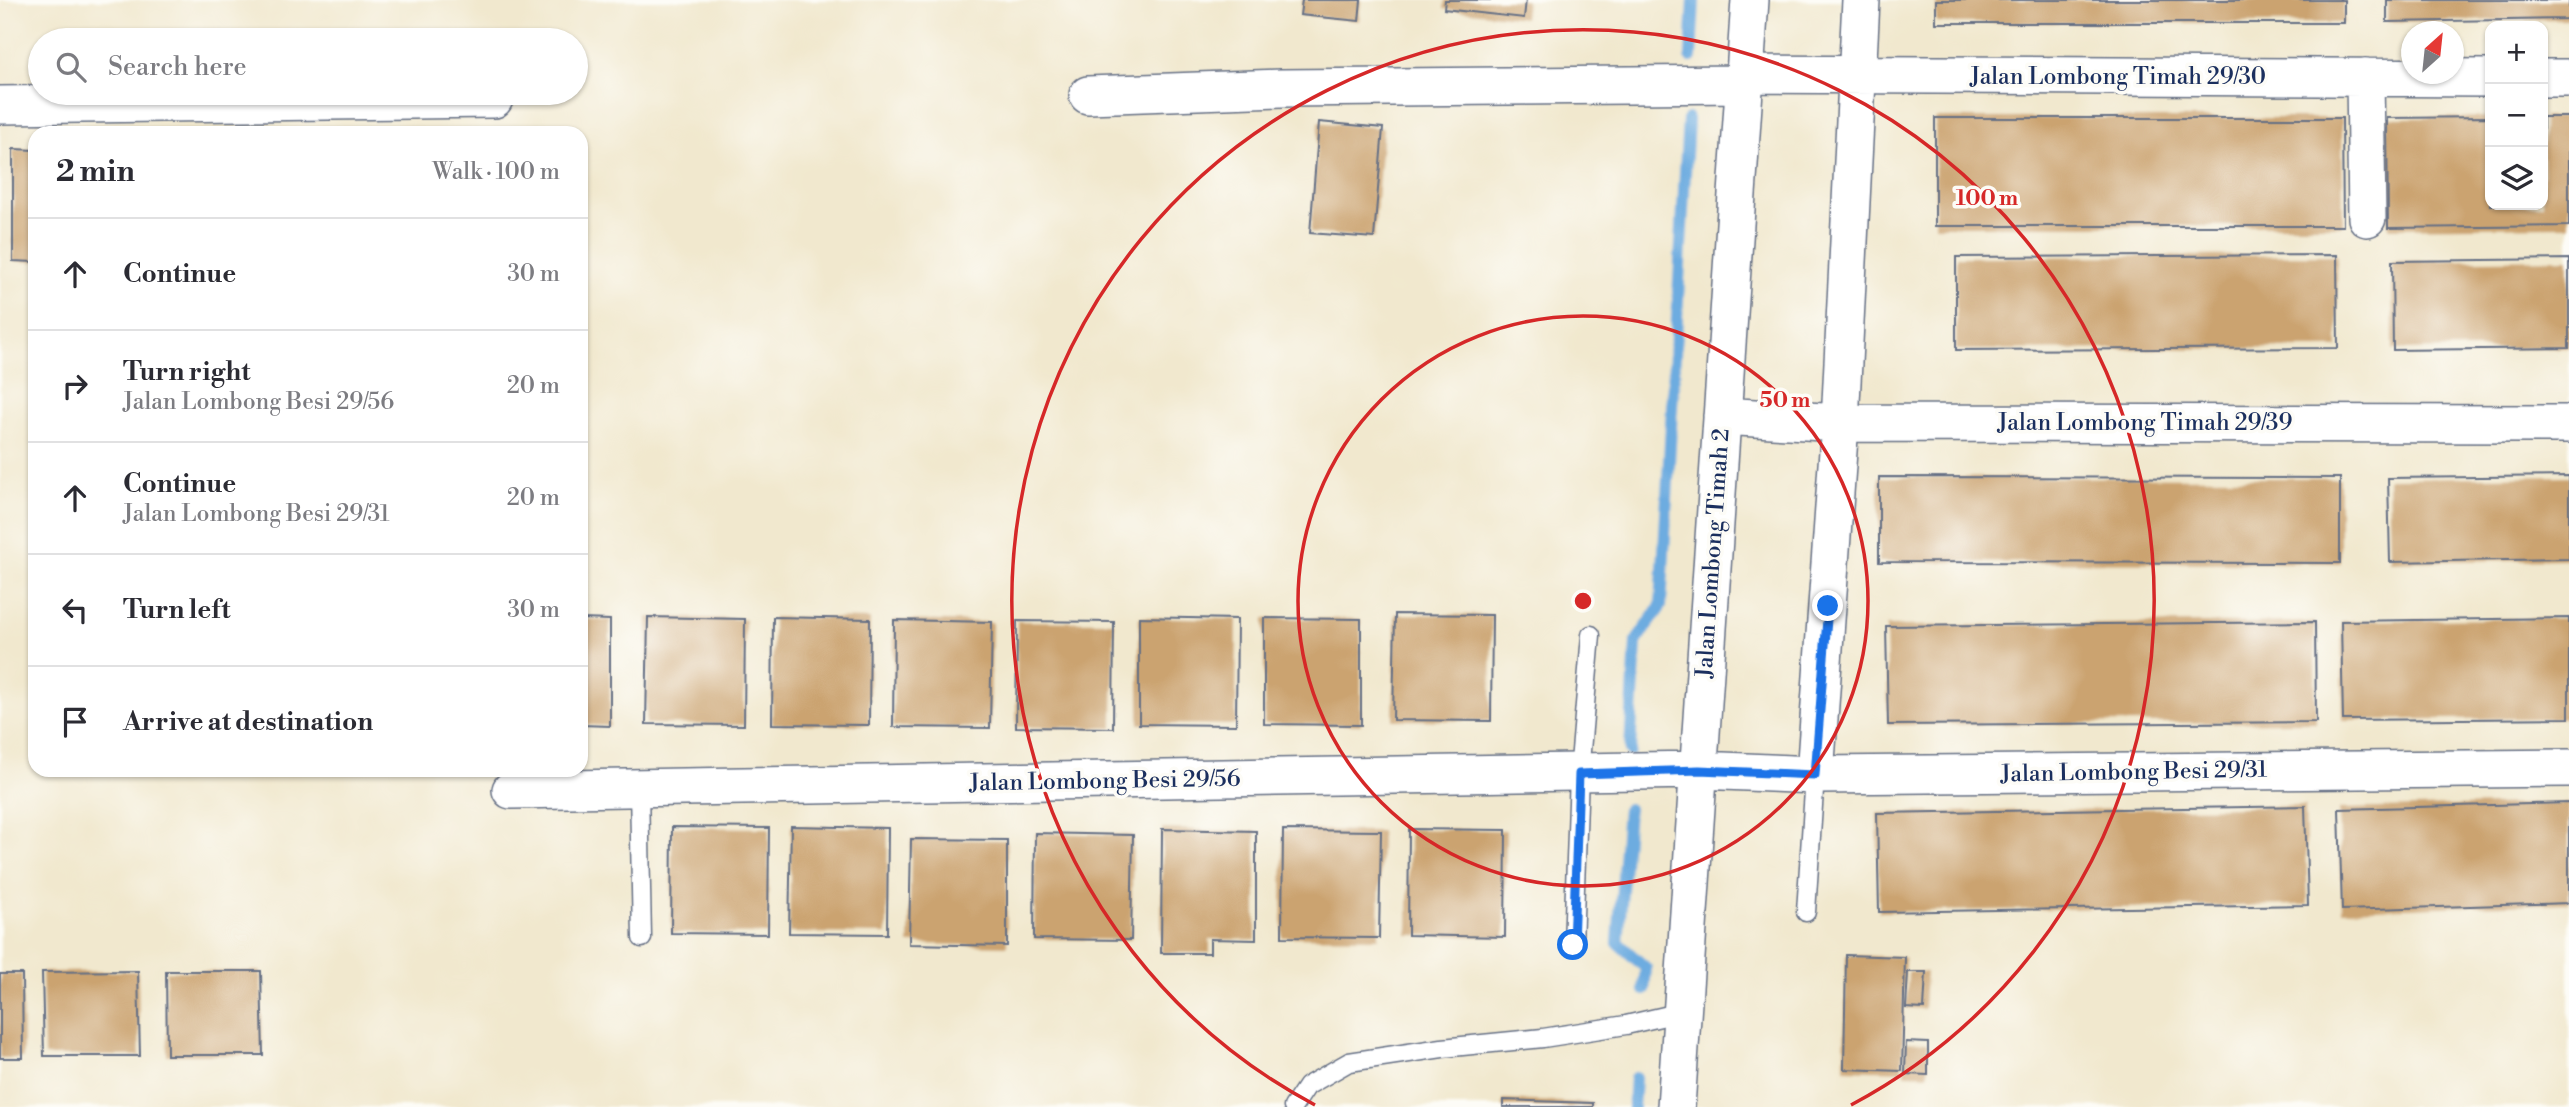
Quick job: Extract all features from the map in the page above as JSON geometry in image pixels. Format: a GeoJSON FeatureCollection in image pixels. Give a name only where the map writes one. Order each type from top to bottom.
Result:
{"type":"FeatureCollection","features":[{"type":"Feature","properties":{"kind":"street","name":"Jalan Lombong Timah 2"},"geometry":{"type":"LineString","coordinates":[[1676,1107],[1750,0]]}},
{"type":"Feature","properties":{"kind":"street"},"geometry":{"type":"LineString","coordinates":[[1815,775],[1840,423],[1861,0]]}},
{"type":"Feature","properties":{"kind":"street","name":"Jalan Lombong Timah 29/30"},"geometry":{"type":"LineString","coordinates":[[1088,95],[1282,88],[1857,76],[2485,78]]}},
{"type":"Feature","properties":{"kind":"street"},"geometry":{"type":"LineString","coordinates":[[2365,77],[2367,218]]}},
{"type":"Feature","properties":{"kind":"street"},"geometry":{"type":"LineString","coordinates":[[2548,78],[2569,78]]}},
{"type":"Feature","properties":{"kind":"street"},"geometry":{"type":"LineString","coordinates":[[0,105],[28,105]]}},
{"type":"Feature","properties":{"kind":"street","name":"Jalan Lombong Timah 29/39"},"geometry":{"type":"LineString","coordinates":[[1722,416],[1840,423],[2569,424]]}},
{"type":"Feature","properties":{"kind":"street","name":"Jalan Lombong Besi 29/31"},"geometry":{"type":"LineString","coordinates":[[1699,770],[1815,775],[2569,768]]}},
{"type":"Feature","properties":{"kind":"street","name":"Jalan Lombong Besi 29/56"},"geometry":{"type":"LineString","coordinates":[[511,790],[1699,770]]}},
{"type":"Feature","properties":{"kind":"lane"},"geometry":{"type":"LineString","coordinates":[[1573,945],[1579,774],[1591,635]]}},
{"type":"Feature","properties":{"kind":"lane"},"geometry":{"type":"LineString","coordinates":[[1806,912],[1815,775]]}},
{"type":"Feature","properties":{"kind":"lane"},"geometry":{"type":"LineString","coordinates":[[639,788],[642,938]]}},
{"type":"Feature","properties":{"kind":"lane"},"geometry":{"type":"LineString","coordinates":[[1293,1107],[1307,1086],[1349,1062],[1442,1048],[1544,1038],[1626,1025],[1682,1012]]}},
{"type":"Feature","properties":{"kind":"building"},"geometry":{"type":"Polygon","coordinates":[[[1302,0],[1361,0],[1359,21],[1300,15],[1302,0]]]}},
{"type":"Feature","properties":{"kind":"building"},"geometry":{"type":"Polygon","coordinates":[[[1445,0],[1526,0],[1524,18],[1444,9],[1445,0]]]}},
{"type":"Feature","properties":{"kind":"building"},"geometry":{"type":"Polygon","coordinates":[[[1936,0],[2344,0],[2344,23],[1936,23],[1936,0]]]}},
{"type":"Feature","properties":{"kind":"building"},"geometry":{"type":"Polygon","coordinates":[[[2387,0],[2569,0],[2569,19],[2387,22],[2387,0]]]}},
{"type":"Feature","properties":{"kind":"building"},"geometry":{"type":"Polygon","coordinates":[[[2485,117],[2485,210],[2548,210],[2548,117],[2569,117],[2569,226],[2388,228],[2387,118],[2485,117]]]}},
{"type":"Feature","properties":{"kind":"building"},"geometry":{"type":"Polygon","coordinates":[[[1935,118],[2342,118],[2343,226],[1935,226],[1935,118]]]}},
{"type":"Feature","properties":{"kind":"building"},"geometry":{"type":"Polygon","coordinates":[[[1319,122],[1383,128],[1374,238],[1310,233],[1319,122]]]}},
{"type":"Feature","properties":{"kind":"building"},"geometry":{"type":"Polygon","coordinates":[[[13,149],[28,150],[28,262],[13,261],[13,149]]]}},
{"type":"Feature","properties":{"kind":"building"},"geometry":{"type":"Polygon","coordinates":[[[2337,255],[2338,348],[1956,350],[1956,257],[2337,255]]]}},
{"type":"Feature","properties":{"kind":"building"},"geometry":{"type":"Polygon","coordinates":[[[2569,259],[2569,348],[2393,350],[2392,261],[2569,259]]]}},
{"type":"Feature","properties":{"kind":"building"},"geometry":{"type":"Polygon","coordinates":[[[2569,476],[2569,559],[2390,562],[2388,478],[2569,476]]]}},
{"type":"Feature","properties":{"kind":"building"},"geometry":{"type":"Polygon","coordinates":[[[1879,477],[2340,478],[2340,563],[1879,562],[1879,477]]]}},
{"type":"Feature","properties":{"kind":"building"},"geometry":{"type":"Polygon","coordinates":[[[1395,614],[1492,615],[1491,721],[1393,720],[1395,614]]]}},
{"type":"Feature","properties":{"kind":"building"},"geometry":{"type":"Polygon","coordinates":[[[648,617],[745,619],[744,725],[646,724],[648,617]]]}},
{"type":"Feature","properties":{"kind":"building"},"geometry":{"type":"Polygon","coordinates":[[[773,617],[870,619],[869,725],[772,724],[773,617]]]}},
{"type":"Feature","properties":{"kind":"building"},"geometry":{"type":"Polygon","coordinates":[[[1139,617],[1237,619],[1236,725],[1139,724],[1139,617]]]}},
{"type":"Feature","properties":{"kind":"building"},"geometry":{"type":"Polygon","coordinates":[[[1264,618],[1361,619],[1361,725],[1264,724],[1264,618]]]}},
{"type":"Feature","properties":{"kind":"building"},"geometry":{"type":"Polygon","coordinates":[[[2569,618],[2569,718],[2343,720],[2341,621],[2569,618]]]}},
{"type":"Feature","properties":{"kind":"building"},"geometry":{"type":"Polygon","coordinates":[[[588,619],[610,620],[610,726],[588,725],[588,619]]]}},
{"type":"Feature","properties":{"kind":"building"},"geometry":{"type":"Polygon","coordinates":[[[894,620],[992,622],[990,728],[893,727],[894,620]]]}},
{"type":"Feature","properties":{"kind":"building"},"geometry":{"type":"Polygon","coordinates":[[[1017,621],[1114,622],[1113,728],[1016,727],[1017,621]]]}},
{"type":"Feature","properties":{"kind":"building"},"geometry":{"type":"Polygon","coordinates":[[[2315,622],[2316,722],[1888,725],[1886,626],[2315,622]]]}},
{"type":"Feature","properties":{"kind":"building"},"geometry":{"type":"Polygon","coordinates":[[[2569,803],[2569,903],[2342,910],[2339,809],[2569,803]]]}},
{"type":"Feature","properties":{"kind":"building"},"geometry":{"type":"Polygon","coordinates":[[[2305,806],[2308,905],[1879,912],[1877,813],[2305,806]]]}},
{"type":"Feature","properties":{"kind":"building"},"geometry":{"type":"Polygon","coordinates":[[[791,826],[888,828],[887,934],[789,933],[791,826]]]}},
{"type":"Feature","properties":{"kind":"building"},"geometry":{"type":"Polygon","coordinates":[[[672,827],[769,828],[768,934],[671,933],[672,827]]]}},
{"type":"Feature","properties":{"kind":"building"},"geometry":{"type":"Polygon","coordinates":[[[1162,829],[1256,831],[1256,940],[1210,939],[1210,953],[1161,953],[1162,829]]]}},
{"type":"Feature","properties":{"kind":"building"},"geometry":{"type":"Polygon","coordinates":[[[1409,829],[1506,830],[1505,937],[1408,935],[1409,829]]]}},
{"type":"Feature","properties":{"kind":"building"},"geometry":{"type":"Polygon","coordinates":[[[1283,830],[1381,831],[1379,938],[1282,937],[1283,830]]]}},
{"type":"Feature","properties":{"kind":"building"},"geometry":{"type":"Polygon","coordinates":[[[1035,833],[1133,835],[1131,940],[1034,939],[1035,833]]]}},
{"type":"Feature","properties":{"kind":"building"},"geometry":{"type":"Polygon","coordinates":[[[911,839],[1007,840],[1007,946],[909,944],[911,839]]]}},
{"type":"Feature","properties":{"kind":"building"},"geometry":{"type":"Polygon","coordinates":[[[1846,955],[1905,957],[1902,1071],[1844,1069],[1846,955]]]}},
{"type":"Feature","properties":{"kind":"building"},"geometry":{"type":"Polygon","coordinates":[[[138,971],[140,1056],[44,1056],[42,972],[138,971]]]}},
{"type":"Feature","properties":{"kind":"building"},"geometry":{"type":"Polygon","coordinates":[[[166,971],[261,971],[263,1055],[167,1055],[166,971]]]}},
{"type":"Feature","properties":{"kind":"building"},"geometry":{"type":"Polygon","coordinates":[[[1908,972],[1926,972],[1924,1009],[1906,1008],[1908,972]]]}},
{"type":"Feature","properties":{"kind":"building"},"geometry":{"type":"Polygon","coordinates":[[[0,974],[22,974],[23,1058],[0,1058],[0,974]]]}},
{"type":"Feature","properties":{"kind":"building"},"geometry":{"type":"Polygon","coordinates":[[[1906,1042],[1928,1043],[1928,1075],[1905,1074],[1906,1042]]]}},
{"type":"Feature","properties":{"kind":"building"},"geometry":{"type":"Polygon","coordinates":[[[1503,1100],[1593,1103],[1593,1107],[1503,1107],[1503,1100]]]}},
{"type":"Feature","properties":{"kind":"waterway"},"geometry":{"type":"LineString","coordinates":[[1691,57],[1694,0]]}},
{"type":"Feature","properties":{"kind":"waterway"},"geometry":{"type":"LineString","coordinates":[[1630,751],[1636,642],[1661,606],[1688,119]]}},
{"type":"Feature","properties":{"kind":"waterway"},"geometry":{"type":"LineString","coordinates":[[1628,809],[1618,943],[1646,968],[1644,990]]}},
{"type":"Feature","properties":{"kind":"waterway"},"geometry":{"type":"LineString","coordinates":[[1633,1107],[1635,1078]]}},
{"type":"Feature","properties":{"kind":"route"},"geometry":{"type":"LineString","coordinates":[[1573,945],[1579,774],[1699,770],[1815,775],[1828,606]]}}]}
